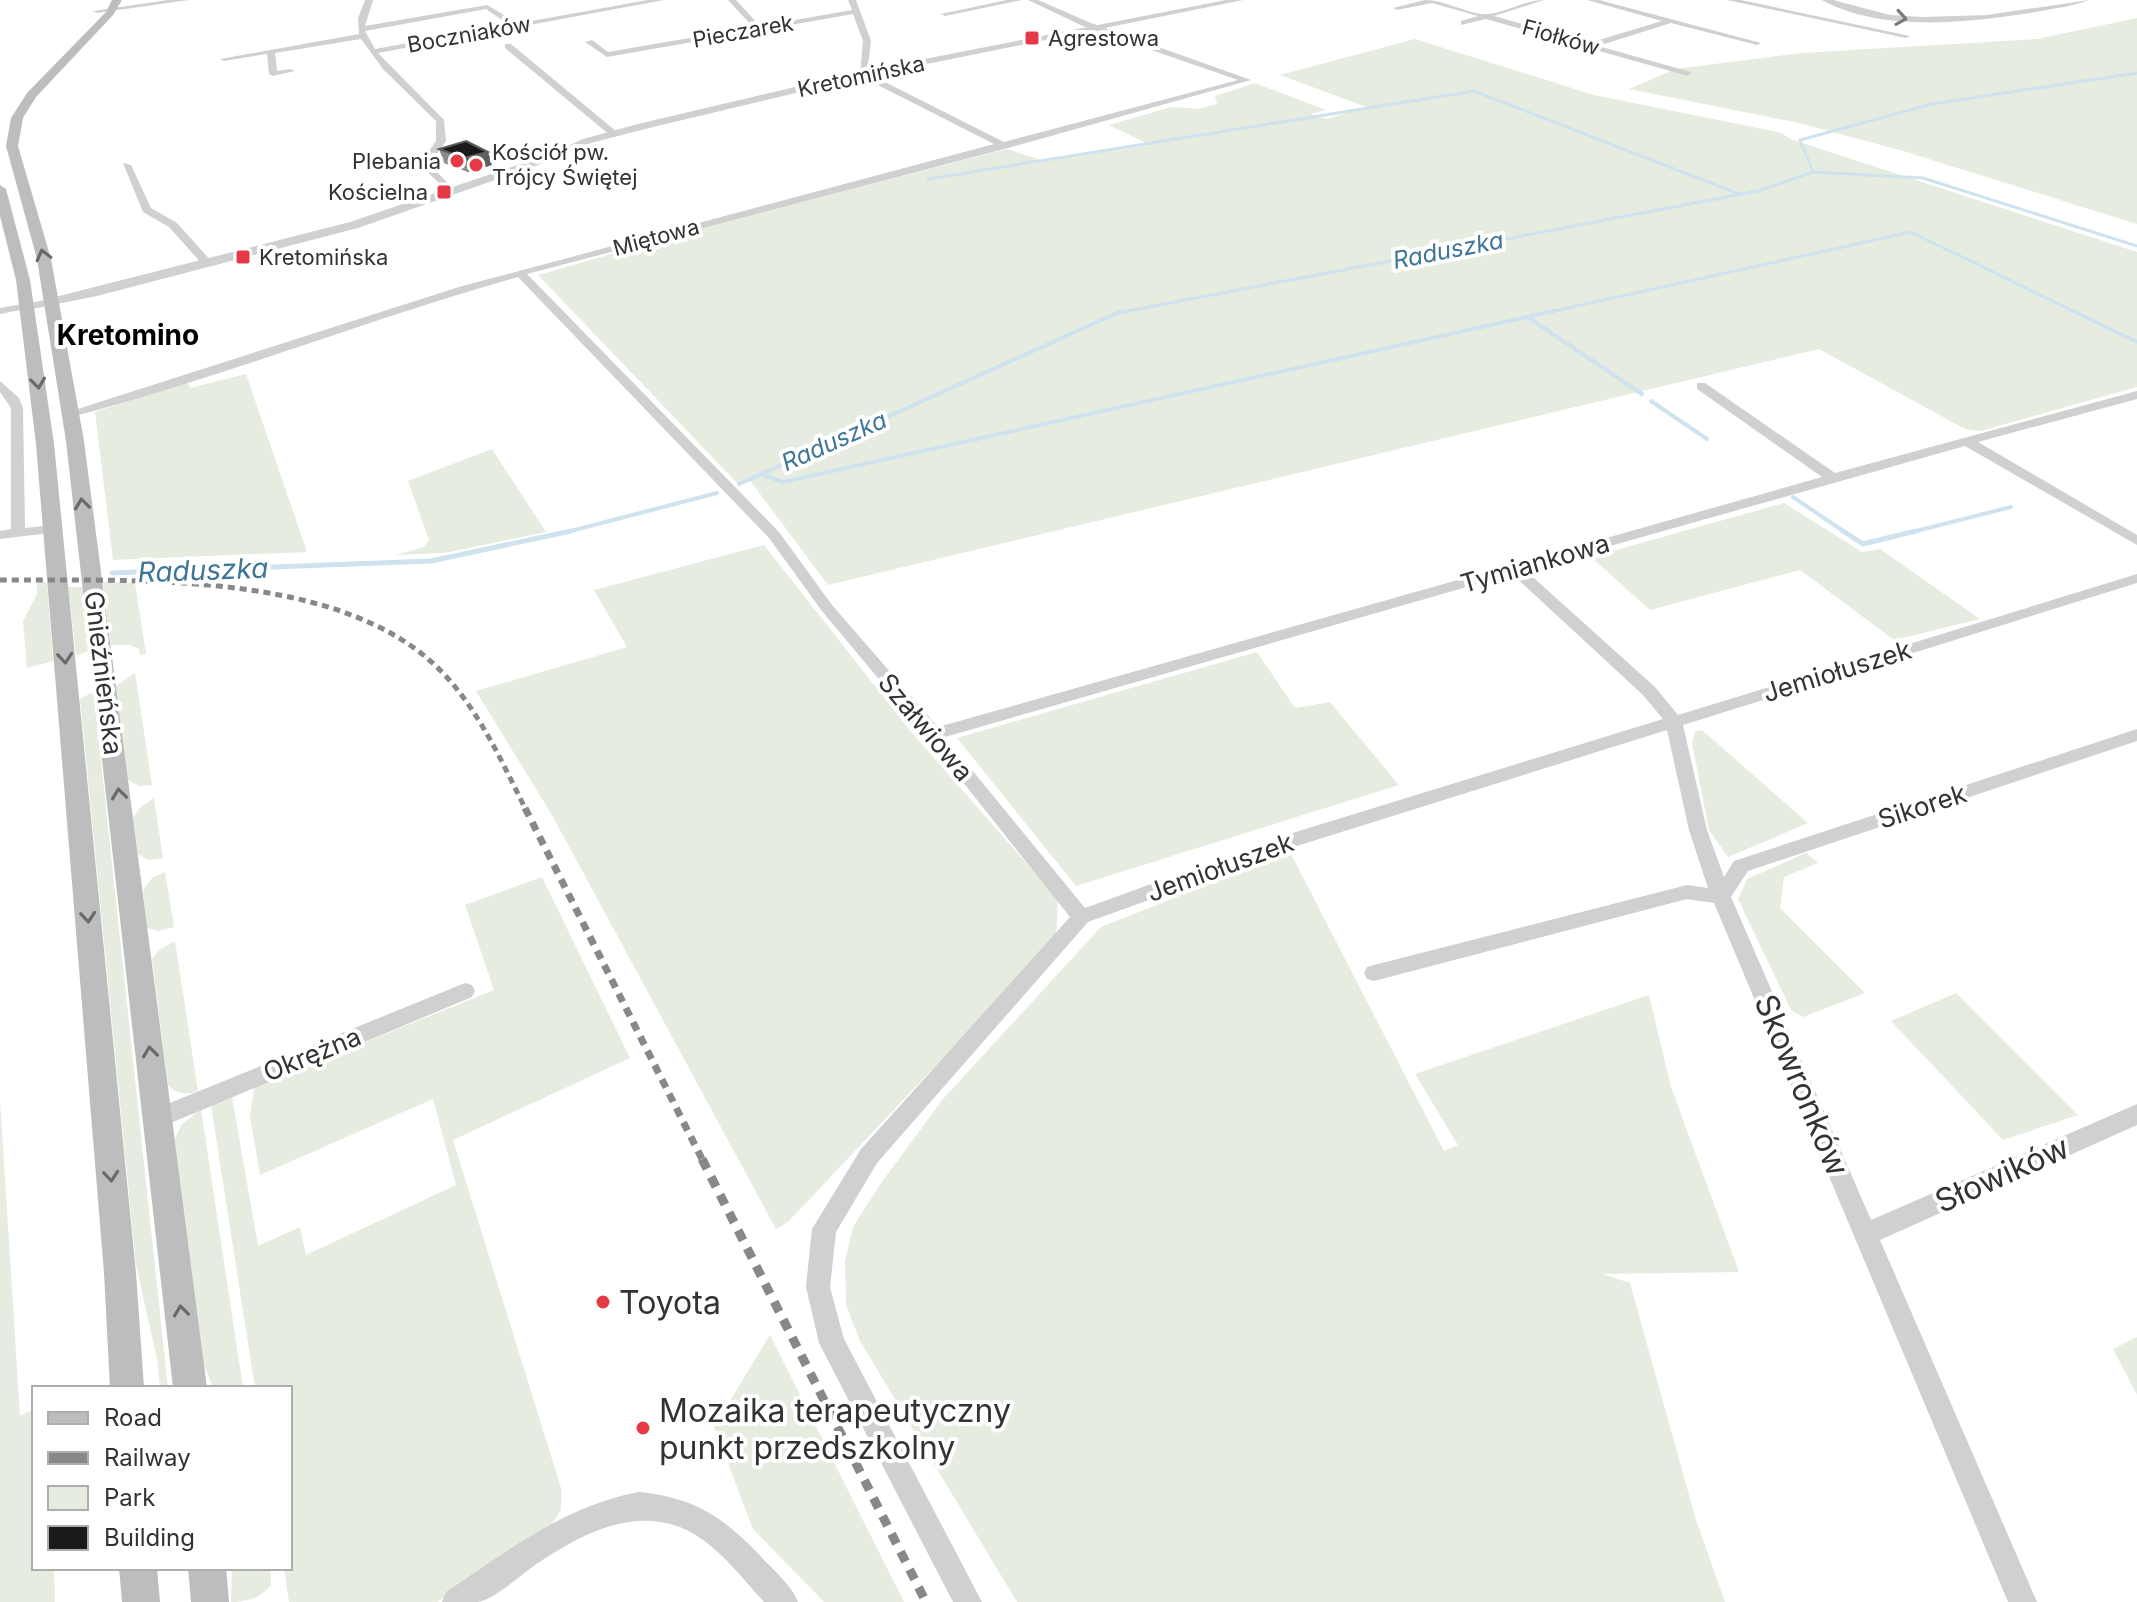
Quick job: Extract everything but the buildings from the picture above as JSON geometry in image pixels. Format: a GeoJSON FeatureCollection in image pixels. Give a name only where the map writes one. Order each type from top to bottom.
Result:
{"type":"FeatureCollection","features":[{"type":"Feature","properties":{"kind":"main road"},"geometry":{"type":"LineString","coordinates":[[38,70],[109,5]]}},
{"type":"Feature","properties":{"kind":"main road","name":"Gnieźnieńska"},"geometry":{"type":"LineString","coordinates":[[109,5],[35,90],[13,130],[15,162],[39,241],[71,413],[190,1386]]}},
{"type":"Feature","properties":{"kind":"main road","name":"Gnieźnieńska"},"geometry":{"type":"LineString","coordinates":[[0,189],[17,251],[27,306],[53,529],[120,1273],[127,1386]]}},
{"type":"Feature","properties":{"kind":"main road"},"geometry":{"type":"LineString","coordinates":[[138,1570],[141,1602]]}},
{"type":"Feature","properties":{"kind":"main road"},"geometry":{"type":"LineString","coordinates":[[207,1570],[210,1602]]}},
{"type":"Feature","properties":{"kind":"street"},"geometry":{"type":"LineString","coordinates":[[109,5],[185,0]]}},
{"type":"Feature","properties":{"kind":"street"},"geometry":{"type":"LineString","coordinates":[[369,0],[363,12],[362,32],[373,52],[440,120],[441,141],[427,161],[429,169],[452,192]]}},
{"type":"Feature","properties":{"kind":"street","name":"Boczniaków"},"geometry":{"type":"LineString","coordinates":[[373,52],[660,0]]}},
{"type":"Feature","properties":{"kind":"street"},"geometry":{"type":"LineString","coordinates":[[732,0],[758,28]]}},
{"type":"Feature","properties":{"kind":"street"},"geometry":{"type":"LineString","coordinates":[[852,0],[867,41],[863,74],[1005,146]]}},
{"type":"Feature","properties":{"kind":"street"},"geometry":{"type":"LineString","coordinates":[[945,14],[1018,0]]}},
{"type":"Feature","properties":{"kind":"street"},"geometry":{"type":"LineString","coordinates":[[1032,0],[1096,27]]}},
{"type":"Feature","properties":{"kind":"street","name":"Kretomińska"},"geometry":{"type":"LineString","coordinates":[[27,306],[208,264],[366,222],[614,134],[863,74],[1239,0]]}},
{"type":"Feature","properties":{"kind":"street","name":"Fiołków"},"geometry":{"type":"LineString","coordinates":[[1397,8],[1434,0],[1688,74]]}},
{"type":"Feature","properties":{"kind":"street"},"geometry":{"type":"LineString","coordinates":[[1464,23],[1540,0]]}},
{"type":"Feature","properties":{"kind":"street"},"geometry":{"type":"LineString","coordinates":[[1591,0],[1757,43]]}},
{"type":"Feature","properties":{"kind":"street"},"geometry":{"type":"LineString","coordinates":[[1731,0],[1906,36]]}},
{"type":"Feature","properties":{"kind":"street"},"geometry":{"type":"LineString","coordinates":[[1753,4],[1764,0]]}},
{"type":"Feature","properties":{"kind":"street"},"geometry":{"type":"LineString","coordinates":[[1826,0],[1900,19],[1949,22],[2005,16],[2085,0]]}},
{"type":"Feature","properties":{"kind":"street"},"geometry":{"type":"LineString","coordinates":[[224,59],[487,7],[508,20]]}},
{"type":"Feature","properties":{"kind":"street"},"geometry":{"type":"LineString","coordinates":[[575,7],[584,13]]}},
{"type":"Feature","properties":{"kind":"street","name":"Pieczarek"},"geometry":{"type":"LineString","coordinates":[[589,42],[607,55],[856,11]]}},
{"type":"Feature","properties":{"kind":"street"},"geometry":{"type":"LineString","coordinates":[[1591,45],[1669,21]]}},
{"type":"Feature","properties":{"kind":"street","name":"Miętowa"},"geometry":{"type":"LineString","coordinates":[[71,413],[243,361],[321,332],[520,273],[1247,80],[1096,27]]}},
{"type":"Feature","properties":{"kind":"street","name":"Pieczarek"},"geometry":{"type":"LineString","coordinates":[[669,35],[678,42]]}},
{"type":"Feature","properties":{"kind":"street"},"geometry":{"type":"LineString","coordinates":[[508,46],[614,134]]}},
{"type":"Feature","properties":{"kind":"street"},"geometry":{"type":"LineString","coordinates":[[271,51],[273,74],[291,71]]}},
{"type":"Feature","properties":{"kind":"street"},"geometry":{"type":"LineString","coordinates":[[126,165],[147,210],[173,225],[208,264]]}},
{"type":"Feature","properties":{"kind":"street","name":"Szałwiowa"},"geometry":{"type":"LineString","coordinates":[[520,273],[774,535],[827,608],[934,734],[1081,917]]}},
{"type":"Feature","properties":{"kind":"street"},"geometry":{"type":"LineString","coordinates":[[0,311],[27,306]]}},
{"type":"Feature","properties":{"kind":"street"},"geometry":{"type":"LineString","coordinates":[[0,385],[15,401],[17,408],[18,535]]}},
{"type":"Feature","properties":{"kind":"street"},"geometry":{"type":"LineString","coordinates":[[1701,386],[1833,478]]}},
{"type":"Feature","properties":{"kind":"street","name":"Tymiankowa"},"geometry":{"type":"LineString","coordinates":[[934,734],[1833,478],[2137,395]]}},
{"type":"Feature","properties":{"kind":"street"},"geometry":{"type":"LineString","coordinates":[[1968,442],[2137,541]]}},
{"type":"Feature","properties":{"kind":"street"},"geometry":{"type":"LineString","coordinates":[[0,535],[53,529]]}},
{"type":"Feature","properties":{"kind":"street"},"geometry":{"type":"LineString","coordinates":[[1515,569],[1649,691],[1674,721]]}},
{"type":"Feature","properties":{"kind":"street","name":"Jemiołuszek"},"geometry":{"type":"LineString","coordinates":[[968,1602],[832,1343],[818,1287],[824,1229],[869,1156],[1081,917],[1293,840],[2137,578]]}},
{"type":"Feature","properties":{"kind":"street","name":"Skowronków"},"geometry":{"type":"LineString","coordinates":[[1674,721],[1698,830],[1721,897],[2023,1602]]}},
{"type":"Feature","properties":{"kind":"street","name":"Sikorek"},"geometry":{"type":"LineString","coordinates":[[1721,897],[1741,866],[2137,735]]}},
{"type":"Feature","properties":{"kind":"street"},"geometry":{"type":"LineString","coordinates":[[1374,973],[1687,892],[1721,897]]}},
{"type":"Feature","properties":{"kind":"street","name":"Okrężna"},"geometry":{"type":"LineString","coordinates":[[158,1118],[465,991]]}},
{"type":"Feature","properties":{"kind":"street","name":"Słowików"},"geometry":{"type":"LineString","coordinates":[[1866,1234],[2137,1114]]}},
{"type":"Feature","properties":{"kind":"street"},"geometry":{"type":"LineString","coordinates":[[456,1602],[583,1521],[605,1511],[635,1506],[672,1509],[708,1527],[784,1602]]}},
{"type":"Feature","properties":{"kind":"green space"},"geometry":{"type":"Polygon","coordinates":[[[2137,18],[2137,224],[1903,151],[1799,123],[1629,89],[1675,69],[1801,53],[2037,39],[2137,18]]]}},
{"type":"Feature","properties":{"kind":"green space"},"geometry":{"type":"Polygon","coordinates":[[[1415,39],[1594,95],[1782,133],[1790,139],[2137,252],[2137,387],[1981,431],[1965,429],[1819,349],[828,585],[749,479],[737,483],[538,275],[705,227],[1007,149],[1044,161],[1150,145],[1109,125],[1171,107],[1198,109],[1217,104],[1215,96],[1255,83],[1326,110],[1310,114],[1327,119],[1366,107],[1280,75],[1415,39]]]}},
{"type":"Feature","properties":{"kind":"green space"},"geometry":{"type":"Polygon","coordinates":[[[246,374],[307,552],[113,560],[95,412],[187,382],[190,388],[246,374]]]}},
{"type":"Feature","properties":{"kind":"green space"},"geometry":{"type":"Polygon","coordinates":[[[492,449],[546,532],[444,553],[396,555],[424,547],[429,540],[408,481],[492,449]]]}},
{"type":"Feature","properties":{"kind":"green space"},"geometry":{"type":"Polygon","coordinates":[[[1784,503],[1862,552],[1880,549],[1980,619],[1894,640],[1800,570],[1650,610],[1591,557],[1784,503]]]}},
{"type":"Feature","properties":{"kind":"green space"},"geometry":{"type":"Polygon","coordinates":[[[764,545],[912,733],[1058,899],[1056,938],[788,1222],[776,1229],[552,815],[476,691],[627,647],[594,590],[764,545]]]}},
{"type":"Feature","properties":{"kind":"green space"},"geometry":{"type":"Polygon","coordinates":[[[37,582],[47,582],[53,661],[27,668],[23,621],[37,594],[37,582]]]}},
{"type":"Feature","properties":{"kind":"green space"},"geometry":{"type":"Polygon","coordinates":[[[103,582],[135,583],[146,654],[140,655],[139,649],[129,645],[111,645],[103,582]]]}},
{"type":"Feature","properties":{"kind":"green space"},"geometry":{"type":"Polygon","coordinates":[[[68,587],[83,587],[90,651],[76,655],[68,587]]]}},
{"type":"Feature","properties":{"kind":"green space"},"geometry":{"type":"Polygon","coordinates":[[[1257,652],[1295,708],[1330,702],[1399,785],[1076,886],[957,738],[1257,652]]]}},
{"type":"Feature","properties":{"kind":"green space"},"geometry":{"type":"Polygon","coordinates":[[[135,673],[152,785],[139,786],[128,780],[116,686],[135,673]]]}},
{"type":"Feature","properties":{"kind":"green space"},"geometry":{"type":"Polygon","coordinates":[[[91,693],[94,695],[168,1386],[160,1386],[157,1359],[136,1265],[80,699],[91,693]]]}},
{"type":"Feature","properties":{"kind":"green space"},"geometry":{"type":"Polygon","coordinates":[[[1702,730],[1808,823],[1728,857],[1709,830],[1692,743],[1695,732],[1702,730]]]}},
{"type":"Feature","properties":{"kind":"green space"},"geometry":{"type":"Polygon","coordinates":[[[154,798],[163,858],[148,860],[138,854],[133,817],[154,798]]]}},
{"type":"Feature","properties":{"kind":"green space"},"geometry":{"type":"Polygon","coordinates":[[[1290,852],[1444,1151],[1458,1145],[1415,1074],[1649,995],[1671,1087],[1739,1272],[1603,1274],[1630,1283],[1696,1520],[1725,1602],[1017,1602],[860,1341],[846,1305],[845,1261],[853,1227],[943,1099],[1101,927],[1290,852]]]}},
{"type":"Feature","properties":{"kind":"green space"},"geometry":{"type":"Polygon","coordinates":[[[1806,853],[1818,863],[1784,877],[1780,908],[1865,993],[1803,1017],[1791,1010],[1738,899],[1747,879],[1806,853]]]}},
{"type":"Feature","properties":{"kind":"green space"},"geometry":{"type":"Polygon","coordinates":[[[165,872],[174,927],[158,931],[147,928],[143,890],[152,878],[165,872]]]}},
{"type":"Feature","properties":{"kind":"green space"},"geometry":{"type":"Polygon","coordinates":[[[542,877],[630,1058],[453,1140],[561,1488],[561,1510],[545,1534],[437,1602],[289,1602],[284,1570],[292,1570],[292,1386],[255,1386],[211,1105],[232,1097],[258,1246],[300,1227],[306,1255],[456,1185],[433,1099],[260,1175],[250,1116],[254,1087],[494,990],[465,905],[542,877]]]}},
{"type":"Feature","properties":{"kind":"green space"},"geometry":{"type":"Polygon","coordinates":[[[175,941],[198,1091],[190,1093],[168,1086],[152,959],[159,950],[175,941]]]}},
{"type":"Feature","properties":{"kind":"green space"},"geometry":{"type":"Polygon","coordinates":[[[1956,993],[2078,1115],[2003,1140],[1891,1021],[1956,993]]]}},
{"type":"Feature","properties":{"kind":"green space"},"geometry":{"type":"Polygon","coordinates":[[[0,1100],[20,1416],[32,1410],[32,1570],[54,1570],[55,1602],[0,1602],[0,1100]]]}},
{"type":"Feature","properties":{"kind":"green space"},"geometry":{"type":"Polygon","coordinates":[[[201,1109],[243,1386],[212,1386],[204,1365],[175,1139],[181,1125],[201,1109]]]}},
{"type":"Feature","properties":{"kind":"green space"},"geometry":{"type":"Polygon","coordinates":[[[770,1335],[904,1602],[824,1602],[753,1529],[714,1427],[770,1335]]]}},
{"type":"Feature","properties":{"kind":"green space"},"geometry":{"type":"Polygon","coordinates":[[[2137,1337],[2137,1395],[2113,1349],[2137,1337]]]}},
{"type":"Feature","properties":{"kind":"green space"},"geometry":{"type":"Polygon","coordinates":[[[232,1570],[270,1570],[271,1585],[263,1593],[231,1602],[232,1570]]]}},
{"type":"Feature","properties":{"kind":"waterway","name":"Raduszka"},"geometry":{"type":"LineString","coordinates":[[1813,172],[1800,140],[1932,104],[2137,73]]}},
{"type":"Feature","properties":{"kind":"waterway"},"geometry":{"type":"LineString","coordinates":[[928,179],[1474,91],[1739,194]]}},
{"type":"Feature","properties":{"kind":"waterway","name":"Raduszka"},"geometry":{"type":"LineString","coordinates":[[1117,313],[1758,191],[1813,172]]}},
{"type":"Feature","properties":{"kind":"waterway"},"geometry":{"type":"LineString","coordinates":[[1813,172],[1923,178],[2137,246]]}},
{"type":"Feature","properties":{"kind":"waterway"},"geometry":{"type":"LineString","coordinates":[[1545,313],[1911,232],[2077,313]]}},
{"type":"Feature","properties":{"kind":"waterway","name":"Raduszka"},"geometry":{"type":"LineString","coordinates":[[1117,313],[1127,311]]}},
{"type":"Feature","properties":{"kind":"waterway"},"geometry":{"type":"LineString","coordinates":[[763,475],[783,482],[1554,311]]}},
{"type":"Feature","properties":{"kind":"waterway"},"geometry":{"type":"LineString","coordinates":[[2073,311],[2137,342]]}},
{"type":"Feature","properties":{"kind":"waterway","name":"Raduszka"},"geometry":{"type":"LineString","coordinates":[[739,484],[1117,313]]}},
{"type":"Feature","properties":{"kind":"waterway"},"geometry":{"type":"LineString","coordinates":[[1529,318],[1642,394]]}},
{"type":"Feature","properties":{"kind":"waterway"},"geometry":{"type":"LineString","coordinates":[[1651,401],[1707,439]]}},
{"type":"Feature","properties":{"kind":"waterway","name":"Raduszka"},"geometry":{"type":"LineString","coordinates":[[569,531],[717,493]]}},
{"type":"Feature","properties":{"kind":"waterway"},"geometry":{"type":"LineString","coordinates":[[1793,497],[1844,532]]}},
{"type":"Feature","properties":{"kind":"waterway"},"geometry":{"type":"LineString","coordinates":[[1913,532],[2011,507]]}},
{"type":"Feature","properties":{"kind":"waterway","name":"Raduszka"},"geometry":{"type":"LineString","coordinates":[[112,573],[431,561],[569,531]]}},
{"type":"Feature","properties":{"kind":"waterway","name":"Raduszka"},"geometry":{"type":"LineString","coordinates":[[563,533],[569,531]]}},
{"type":"Feature","properties":{"kind":"waterway"},"geometry":{"type":"LineString","coordinates":[[1844,532],[1863,544],[1913,532]]}},
{"type":"Feature","properties":{"kind":"waterway"},"geometry":{"type":"LineString","coordinates":[[1908,533],[1913,532]]}},
{"type":"Feature","properties":{"kind":"railway"},"geometry":{"type":"LineString","coordinates":[[0,580],[171,582],[292,598],[348,614],[399,638],[455,686],[499,755],[526,809]]}},
{"type":"Feature","properties":{"kind":"railway"},"geometry":{"type":"LineString","coordinates":[[526,809],[703,1161]]}},
{"type":"Feature","properties":{"kind":"railway"},"geometry":{"type":"LineString","coordinates":[[702,1159],[926,1602]]}},
{"type":"Feature","properties":{"kind":"place","name":"Agrestowa"},"geometry":{"type":"Point","coordinates":[1032,38]}},
{"type":"Feature","properties":{"kind":"place","name":"Plebania"},"geometry":{"type":"Point","coordinates":[457,161]}},
{"type":"Feature","properties":{"kind":"place","name":"Kościół pw. Trójcy Świętej"},"geometry":{"type":"Point","coordinates":[476,165]}},
{"type":"Feature","properties":{"kind":"place","name":"Kościelna"},"geometry":{"type":"Point","coordinates":[444,192]}},
{"type":"Feature","properties":{"kind":"place","name":"Kretomińska"},"geometry":{"type":"Point","coordinates":[243,257]}},
{"type":"Feature","properties":{"kind":"place","name":"Toyota"},"geometry":{"type":"Point","coordinates":[603,1302]}},
{"type":"Feature","properties":{"kind":"place","name":"Mozaika terapeutyczny punkt przedszkolny"},"geometry":{"type":"Point","coordinates":[643,1428]}},
{"type":"Feature","properties":{"kind":"district","name":"Kretomino"},"geometry":{"type":"Point","coordinates":[128,335]}}]}
